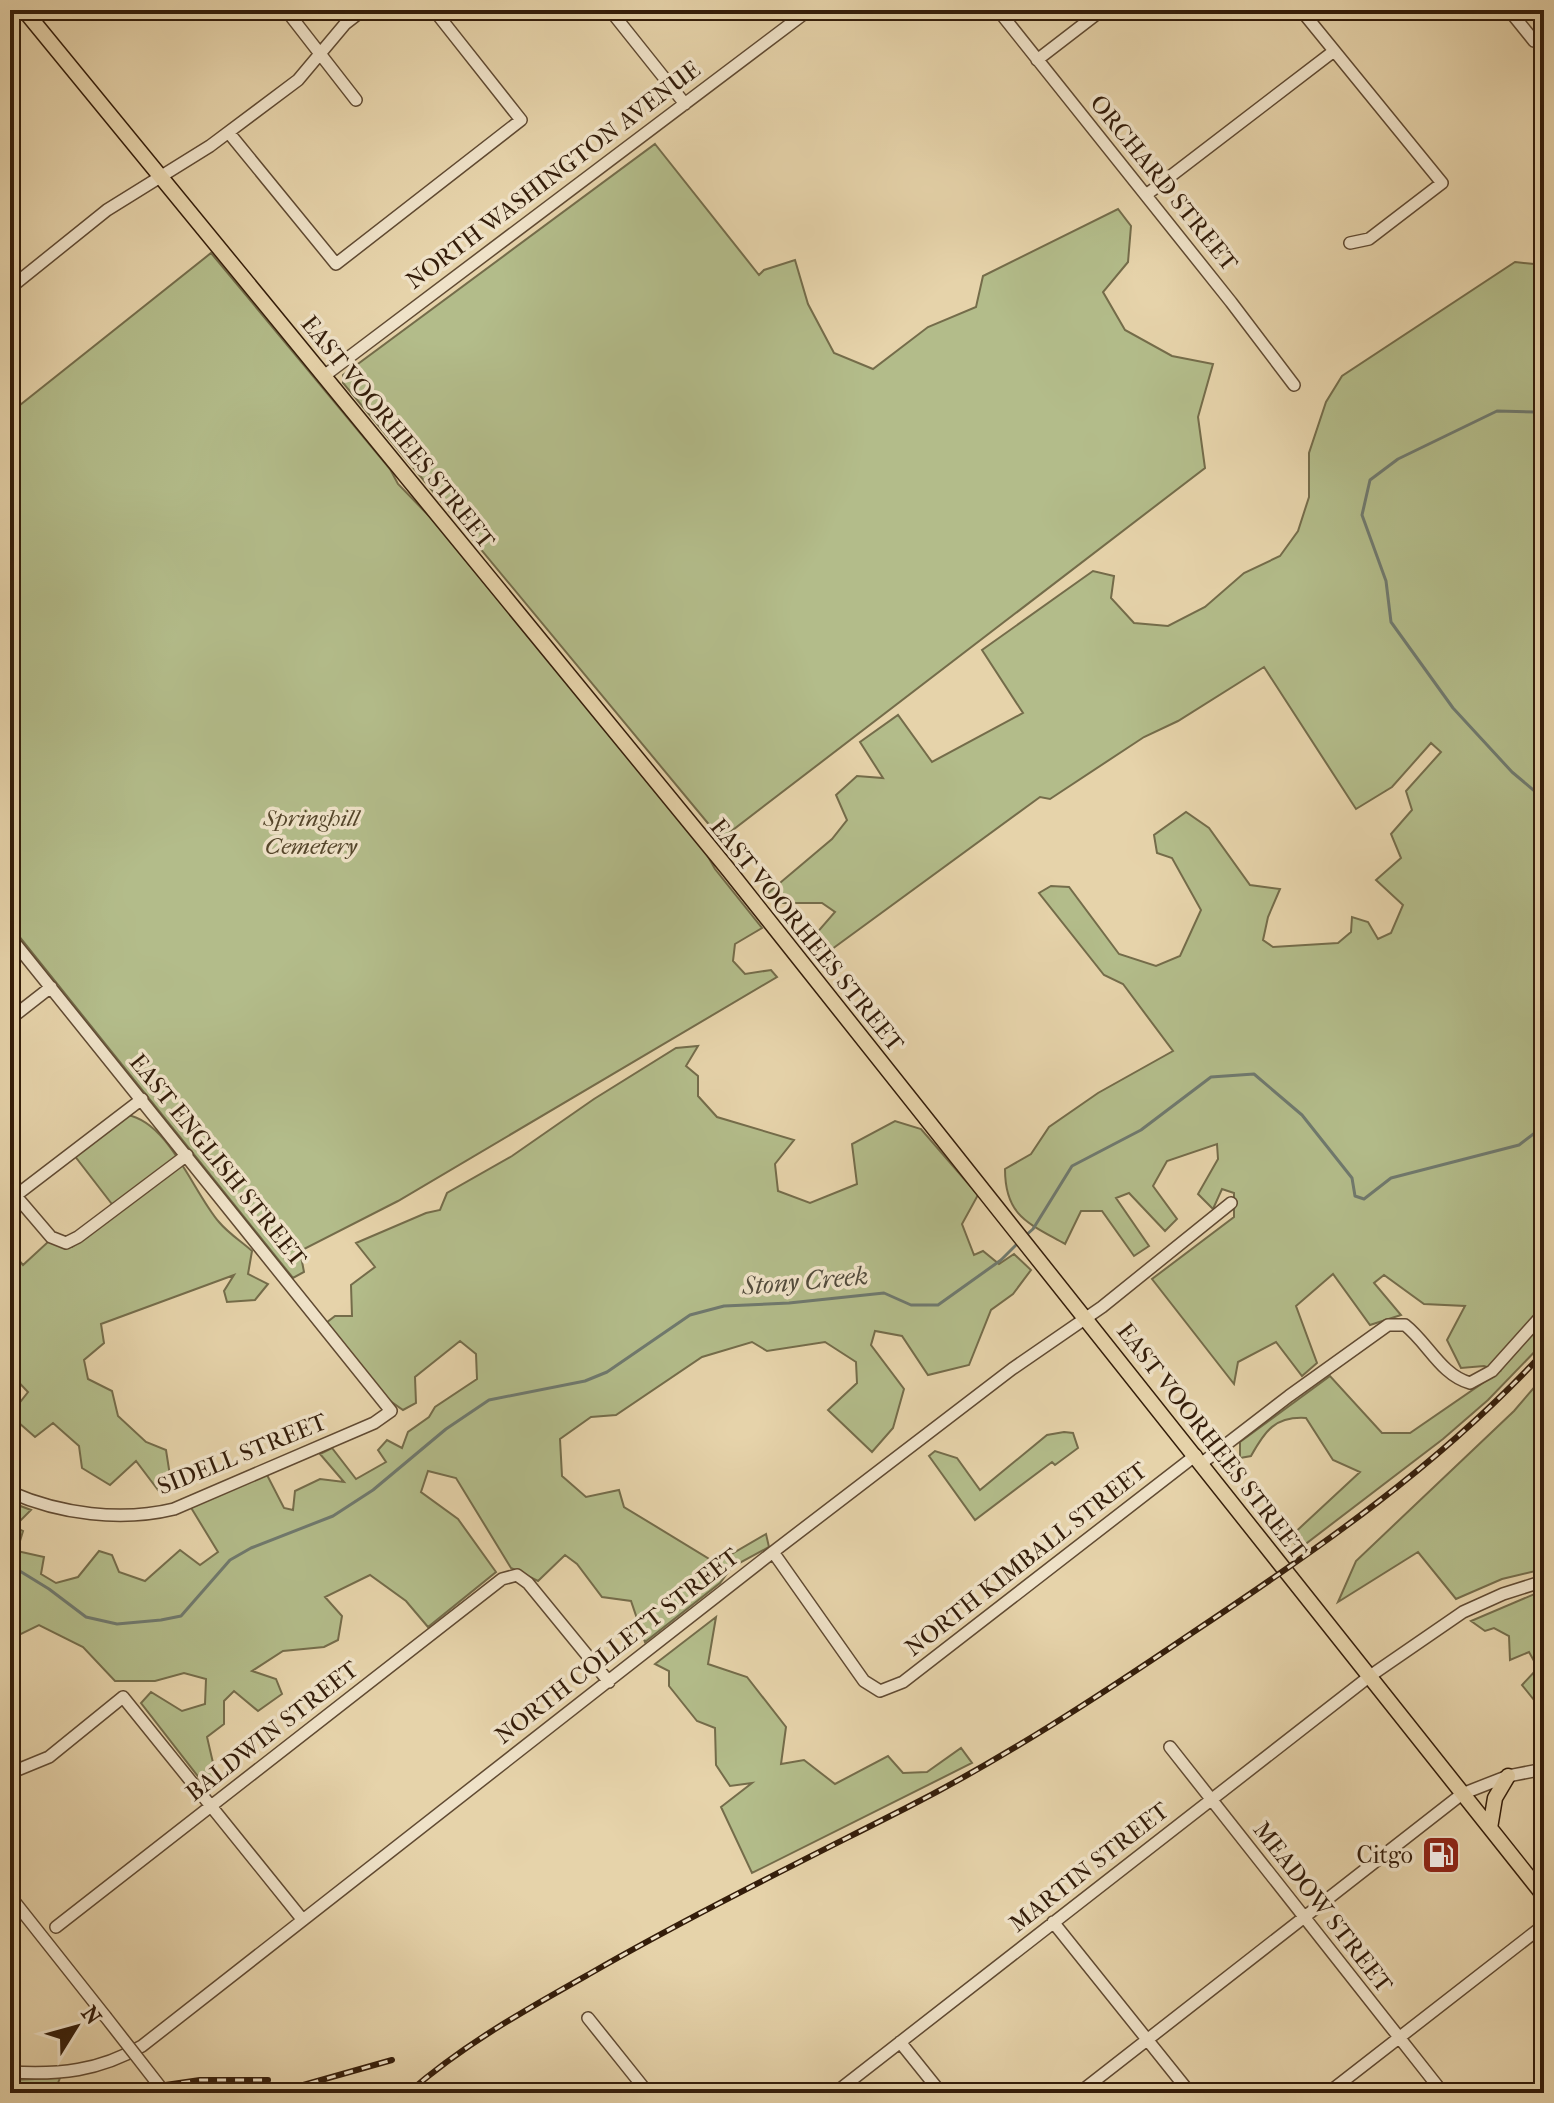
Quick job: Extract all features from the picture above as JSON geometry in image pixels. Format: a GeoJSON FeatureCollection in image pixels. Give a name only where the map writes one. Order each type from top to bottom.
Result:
{"type":"FeatureCollection","features":[{"type":"Feature","properties":{"kind":"main road","name":"EAST VOORHEES STREET"},"geometry":{"type":"LineString","coordinates":[[24,10],[727,868],[1544,1896]]}},
{"type":"Feature","properties":{"kind":"main road"},"geometry":{"type":"LineString","coordinates":[[1490,1828],[1495,1798],[1508,1776]]}},
{"type":"Feature","properties":{"kind":"street"},"geometry":{"type":"LineString","coordinates":[[286,10],[356,100]]}},
{"type":"Feature","properties":{"kind":"street"},"geometry":{"type":"LineString","coordinates":[[10,288],[107,210],[229,133],[298,80],[345,24],[363,10]]}},
{"type":"Feature","properties":{"kind":"street"},"geometry":{"type":"LineString","coordinates":[[229,133],[336,264],[521,120],[434,10]]}},
{"type":"Feature","properties":{"kind":"street"},"geometry":{"type":"LineString","coordinates":[[610,10],[685,104]]}},
{"type":"Feature","properties":{"kind":"street","name":"ORCHARD STREET"},"geometry":{"type":"LineString","coordinates":[[998,10],[1294,385]]}},
{"type":"Feature","properties":{"kind":"street"},"geometry":{"type":"LineString","coordinates":[[1037,60],[1102,10]]}},
{"type":"Feature","properties":{"kind":"street"},"geometry":{"type":"LineString","coordinates":[[1301,10],[1442,183],[1369,239],[1350,243]]}},
{"type":"Feature","properties":{"kind":"street"},"geometry":{"type":"LineString","coordinates":[[1509,10],[1534,41]]}},
{"type":"Feature","properties":{"kind":"street","name":"NORTH WASHINGTON AVENUE"},"geometry":{"type":"LineString","coordinates":[[324,376],[807,11]]}},
{"type":"Feature","properties":{"kind":"street"},"geometry":{"type":"LineString","coordinates":[[1146,195],[1334,51]]}},
{"type":"Feature","properties":{"kind":"street","name":"EAST ENGLISH STREET"},"geometry":{"type":"LineString","coordinates":[[10,937],[391,1411]]}},
{"type":"Feature","properties":{"kind":"street"},"geometry":{"type":"LineString","coordinates":[[10,1019],[51,987]]}},
{"type":"Feature","properties":{"kind":"street"},"geometry":{"type":"LineString","coordinates":[[142,1099],[12,1195],[51,1237],[66,1243],[187,1155]]}},
{"type":"Feature","properties":{"kind":"street","name":"NORTH COLLETT STREET"},"geometry":{"type":"LineString","coordinates":[[10,2072],[86,2070],[121,2059],[142,2046],[773,1552],[1012,1369],[1086,1318],[1231,1203]]}},
{"type":"Feature","properties":{"kind":"street","name":"NORTH KIMBALL STREET"},"geometry":{"type":"LineString","coordinates":[[773,1552],[864,1681],[880,1691],[903,1682],[1199,1459],[1388,1325],[1405,1325],[1448,1373],[1457,1380],[1470,1383],[1492,1371],[1544,1313]]}},
{"type":"Feature","properties":{"kind":"street","name":"SIDELL STREET"},"geometry":{"type":"LineString","coordinates":[[10,1492],[64,1510],[146,1516],[187,1503],[374,1423],[391,1411]]}},
{"type":"Feature","properties":{"kind":"street","name":"BALDWIN STREET"},"geometry":{"type":"LineString","coordinates":[[56,1927],[502,1579],[517,1575],[528,1583],[609,1682]]}},
{"type":"Feature","properties":{"kind":"street","name":"MARTIN STREET"},"geometry":{"type":"LineString","coordinates":[[835,2093],[1370,1676],[1463,1612],[1503,1594],[1544,1581]]}},
{"type":"Feature","properties":{"kind":"street"},"geometry":{"type":"LineString","coordinates":[[10,1773],[49,1757],[123,1697],[302,1919]]}},
{"type":"Feature","properties":{"kind":"street","name":"MEADOW STREET"},"geometry":{"type":"LineString","coordinates":[[1170,1747],[1443,2093]]}},
{"type":"Feature","properties":{"kind":"street"},"geometry":{"type":"LineString","coordinates":[[1079,2093],[1462,1794],[1508,1776],[1544,1769]]}},
{"type":"Feature","properties":{"kind":"street"},"geometry":{"type":"LineString","coordinates":[[10,1896],[165,2093]]}},
{"type":"Feature","properties":{"kind":"street"},"geometry":{"type":"LineString","coordinates":[[1053,1922],[1190,2093]]}},
{"type":"Feature","properties":{"kind":"street"},"geometry":{"type":"LineString","coordinates":[[1328,2093],[1544,1925]]}},
{"type":"Feature","properties":{"kind":"street"},"geometry":{"type":"LineString","coordinates":[[588,2018],[648,2093]]}},
{"type":"Feature","properties":{"kind":"street"},"geometry":{"type":"LineString","coordinates":[[900,2042],[941,2093]]}},
{"type":"Feature","properties":{"kind":"green space"},"geometry":{"type":"Polygon","coordinates":[[[655,144],[759,275],[764,270],[795,260],[808,304],[834,353],[873,369],[928,327],[976,307],[983,276],[1118,209],[1131,226],[1128,262],[1103,292],[1125,330],[1172,356],[1213,364],[1198,417],[1205,468],[721,839],[343,383],[343,375],[655,144]]]}},
{"type":"Feature","properties":{"kind":"green space","name":"Springhill Cemetery"},"geometry":{"type":"Polygon","coordinates":[[[211,253],[390,469],[398,484],[431,518],[706,853],[762,928],[735,944],[733,961],[745,974],[771,970],[777,977],[398,1201],[300,1251],[304,1272],[293,1278],[10,925],[10,413],[211,253]]]}},
{"type":"Feature","properties":{"kind":"green space"},"geometry":{"type":"Polygon","coordinates":[[[1515,262],[1544,265],[1544,1342],[1488,1400],[1443,1439],[1299,1549],[1290,1537],[1360,1472],[1333,1460],[1306,1418],[1286,1420],[1272,1427],[1251,1456],[1240,1458],[1240,1442],[1330,1376],[1382,1433],[1410,1433],[1500,1371],[1484,1366],[1461,1368],[1447,1340],[1465,1306],[1424,1304],[1384,1275],[1374,1283],[1401,1315],[1370,1325],[1333,1274],[1296,1306],[1317,1363],[1302,1376],[1276,1342],[1238,1362],[1234,1384],[1152,1279],[1234,1217],[1234,1193],[1222,1189],[1213,1209],[1198,1194],[1218,1159],[1217,1144],[1167,1161],[1153,1186],[1177,1219],[1165,1231],[1129,1193],[1116,1198],[1149,1246],[1134,1256],[1102,1211],[1081,1211],[1065,1244],[1021,1216],[1009,1198],[1005,1169],[1031,1154],[1049,1127],[1098,1093],[1173,1051],[1123,984],[1104,975],[1039,893],[1051,886],[1069,887],[1119,954],[1156,966],[1180,956],[1201,910],[1172,858],[1157,853],[1154,835],[1186,812],[1209,828],[1250,885],[1280,889],[1268,917],[1263,940],[1273,947],[1338,943],[1351,932],[1352,917],[1368,922],[1378,939],[1391,933],[1403,905],[1376,880],[1401,858],[1391,834],[1412,810],[1406,791],[1441,752],[1431,743],[1392,787],[1356,809],[1264,667],[1178,721],[1144,737],[1050,799],[1040,797],[828,952],[815,950],[814,936],[835,912],[822,903],[778,903],[768,893],[832,839],[847,820],[836,795],[857,776],[883,778],[860,742],[898,715],[932,762],[1023,713],[982,650],[1093,571],[1114,576],[1111,598],[1134,623],[1168,626],[1205,607],[1244,573],[1280,556],[1298,531],[1309,497],[1309,453],[1326,402],[1342,376],[1515,262]]]}},
{"type":"Feature","properties":{"kind":"green space"},"geometry":{"type":"Polygon","coordinates":[[[698,1046],[686,1066],[698,1076],[698,1096],[717,1117],[794,1140],[775,1164],[778,1191],[810,1203],[857,1184],[852,1144],[895,1121],[921,1129],[978,1195],[962,1224],[974,1255],[983,1251],[999,1264],[1014,1254],[1031,1270],[1013,1294],[991,1310],[969,1365],[928,1375],[902,1336],[875,1331],[871,1345],[904,1389],[893,1428],[872,1452],[828,1410],[857,1383],[856,1362],[825,1342],[767,1351],[752,1342],[702,1357],[616,1415],[591,1417],[560,1439],[562,1476],[586,1497],[619,1490],[624,1507],[716,1563],[766,1534],[769,1547],[732,1567],[720,1583],[645,1642],[631,1601],[602,1597],[577,1564],[565,1555],[538,1581],[511,1568],[456,1478],[428,1471],[421,1492],[458,1519],[496,1572],[428,1627],[406,1601],[370,1575],[325,1597],[342,1616],[338,1640],[324,1647],[283,1651],[252,1671],[276,1679],[282,1694],[258,1711],[234,1691],[224,1701],[224,1724],[207,1737],[217,1780],[207,1788],[141,1703],[151,1692],[182,1711],[205,1704],[206,1679],[184,1673],[155,1681],[115,1681],[83,1647],[39,1625],[19,1635],[10,1614],[10,1502],[31,1510],[14,1527],[23,1531],[17,1551],[44,1557],[41,1574],[56,1583],[78,1577],[99,1551],[112,1555],[119,1572],[145,1581],[180,1550],[200,1565],[218,1552],[190,1506],[266,1473],[284,1508],[293,1510],[295,1491],[320,1479],[344,1482],[320,1454],[332,1448],[356,1479],[386,1462],[378,1450],[387,1440],[402,1448],[408,1432],[429,1417],[435,1407],[477,1379],[476,1354],[460,1341],[415,1377],[416,1403],[403,1410],[386,1398],[326,1323],[335,1316],[352,1316],[351,1285],[375,1267],[356,1243],[440,1210],[447,1193],[512,1156],[594,1099],[676,1048],[698,1046]]]}},
{"type":"Feature","properties":{"kind":"green space"},"geometry":{"type":"Polygon","coordinates":[[[127,1115],[142,1120],[168,1144],[219,1222],[252,1251],[248,1274],[268,1284],[255,1300],[227,1302],[224,1291],[234,1275],[101,1324],[104,1343],[84,1360],[88,1379],[112,1391],[118,1416],[146,1442],[166,1450],[171,1482],[158,1490],[136,1461],[110,1485],[82,1468],[79,1446],[53,1423],[35,1437],[10,1415],[28,1392],[10,1373],[10,1250],[23,1265],[49,1241],[72,1247],[118,1212],[74,1155],[127,1115]]]}},
{"type":"Feature","properties":{"kind":"green space"},"geometry":{"type":"Polygon","coordinates":[[[1544,1376],[1544,1569],[1502,1579],[1456,1599],[1418,1552],[1338,1602],[1356,1561],[1514,1411],[1544,1376]]]}},
{"type":"Feature","properties":{"kind":"green space"},"geometry":{"type":"Polygon","coordinates":[[[1073,1433],[1078,1448],[1055,1465],[1052,1462],[975,1520],[929,1456],[935,1451],[957,1458],[980,1490],[1047,1435],[1073,1433]]]}},
{"type":"Feature","properties":{"kind":"green space"},"geometry":{"type":"Polygon","coordinates":[[[1544,1590],[1542,1710],[1522,1685],[1538,1668],[1529,1652],[1510,1660],[1509,1636],[1494,1628],[1485,1631],[1471,1621],[1544,1590]]]}},
{"type":"Feature","properties":{"kind":"green space"},"geometry":{"type":"Polygon","coordinates":[[[716,1617],[708,1664],[747,1677],[786,1727],[781,1764],[804,1760],[835,1784],[888,1756],[903,1773],[927,1772],[961,1748],[972,1763],[752,1873],[721,1807],[752,1783],[730,1786],[716,1765],[715,1728],[697,1721],[669,1686],[669,1671],[655,1664],[716,1617]]]}},
{"type":"Feature","properties":{"kind":"green space"},"geometry":{"type":"Polygon","coordinates":[[[60,2078],[54,2093],[10,2093],[10,2080],[60,2078]]]}},
{"type":"Feature","properties":{"kind":"waterway","name":"Stony Creek"},"geometry":{"type":"LineString","coordinates":[[1544,409],[1535,412],[1497,411],[1398,459],[1370,480],[1362,515],[1386,581],[1391,622],[1453,708],[1512,772],[1544,799]]}},
{"type":"Feature","properties":{"kind":"waterway","name":"Stony Creek"},"geometry":{"type":"LineString","coordinates":[[1024,1237],[1033,1229],[1072,1166],[1141,1130],[1211,1077],[1254,1074],[1302,1115],[1352,1178],[1355,1196],[1364,1199],[1391,1178],[1519,1145],[1544,1126]]}},
{"type":"Feature","properties":{"kind":"waterway","name":"Stony Creek"},"geometry":{"type":"LineString","coordinates":[[10,1565],[86,1617],[117,1624],[181,1616],[230,1560],[251,1548],[333,1516],[373,1490],[446,1429],[489,1400],[585,1381],[607,1372],[690,1315],[724,1306],[884,1293],[911,1305],[938,1305],[1001,1260],[1019,1242]]}},
{"type":"Feature","properties":{"kind":"railway"},"geometry":{"type":"LineString","coordinates":[[408,2093],[474,2043],[543,2000],[708,1909],[943,1788],[1016,1747],[1122,1680],[1377,1503],[1463,1431],[1544,1352]]}},
{"type":"Feature","properties":{"kind":"railway"},"geometry":{"type":"LineString","coordinates":[[275,2093],[392,2060]]}},
{"type":"Feature","properties":{"kind":"railway"},"geometry":{"type":"LineString","coordinates":[[110,2093],[200,2080],[268,2080]]}},
{"type":"Feature","properties":{"kind":"place","name":"Citgo"},"geometry":{"type":"Point","coordinates":[1441,1855]}}]}
